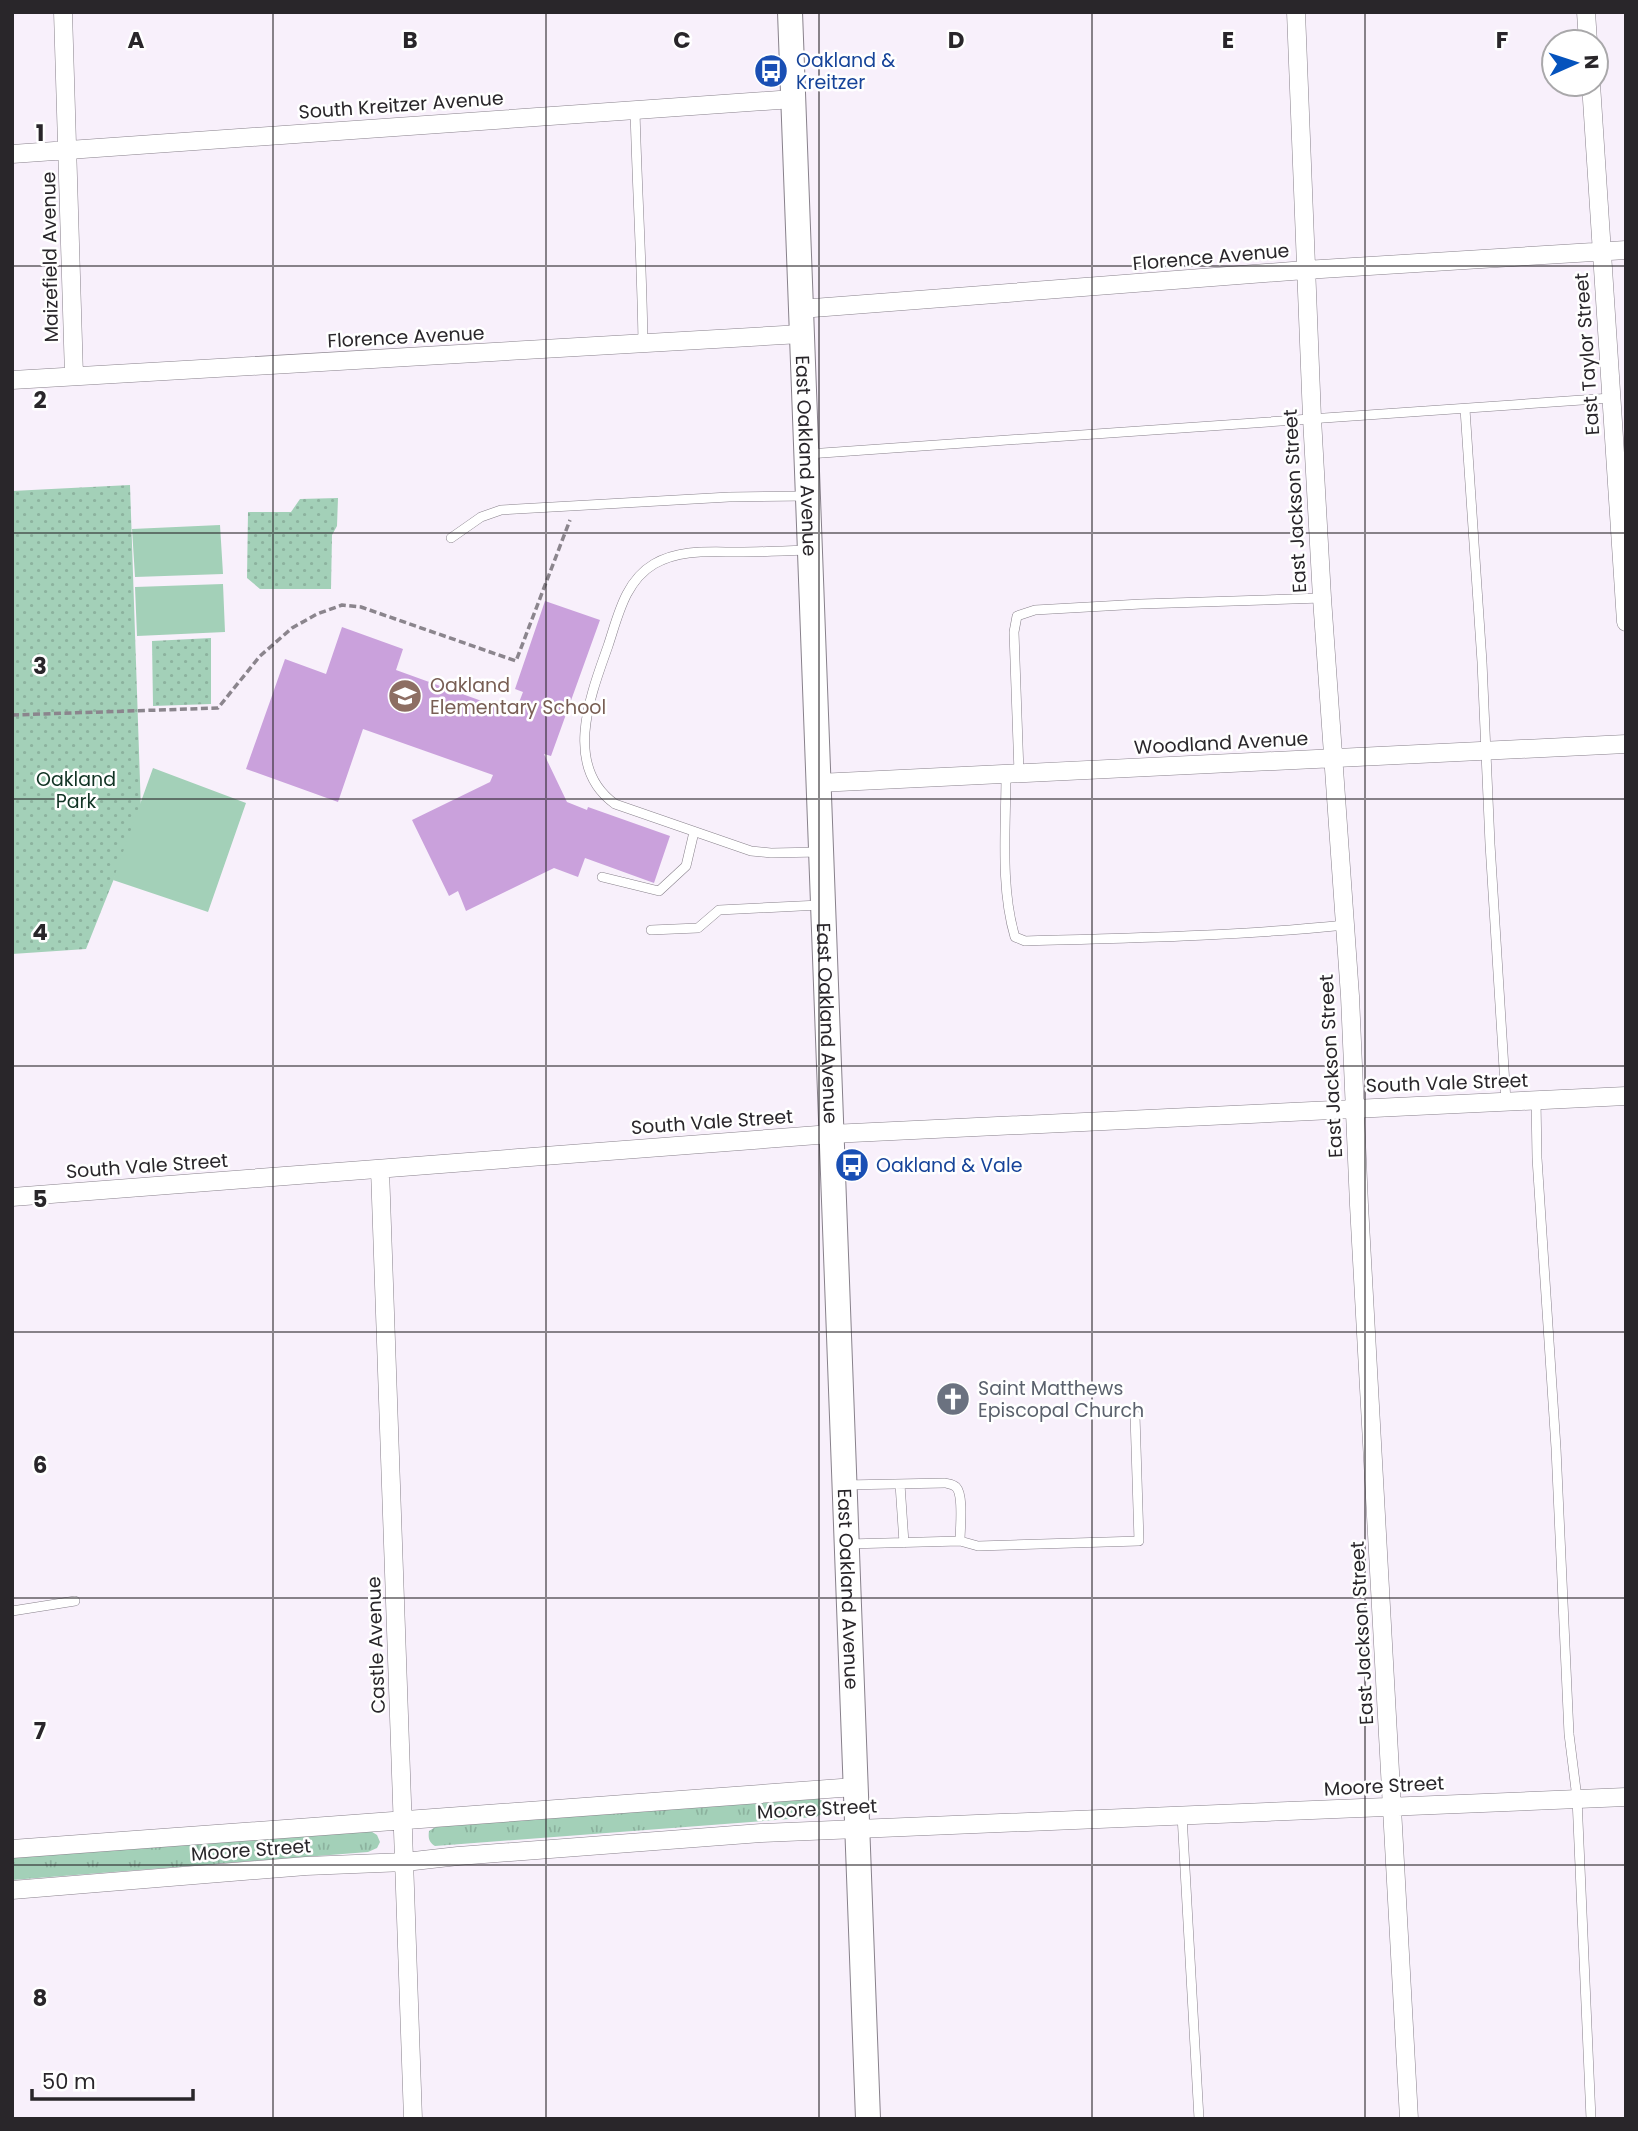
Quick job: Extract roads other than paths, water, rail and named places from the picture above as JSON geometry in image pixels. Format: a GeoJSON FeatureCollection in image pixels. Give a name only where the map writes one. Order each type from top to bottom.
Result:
{"type":"FeatureCollection","features":[{"type":"Feature","properties":{"kind":"main road","name":"East Oakland Avenue"},"geometry":{"type":"LineString","coordinates":[[790,12],[868,2119]]}},
{"type":"Feature","properties":{"kind":"street","name":"Maizefield Avenue"},"geometry":{"type":"LineString","coordinates":[[63,12],[74,376]]}},
{"type":"Feature","properties":{"kind":"street","name":"East Jackson Street"},"geometry":{"type":"LineString","coordinates":[[1296,12],[1312,418],[1345,925],[1388,1721],[1390,1805],[1409,2119]]}},
{"type":"Feature","properties":{"kind":"street","name":"East Taylor Street"},"geometry":{"type":"LineString","coordinates":[[1592,98],[1623,541],[1626,622]]}},
{"type":"Feature","properties":{"kind":"street","name":"South Kreitzer Avenue"},"geometry":{"type":"LineString","coordinates":[[12,154],[793,99]]}},
{"type":"Feature","properties":{"kind":"street","name":"Florence Avenue"},"geometry":{"type":"LineString","coordinates":[[800,309],[1305,270],[1626,250]]}},
{"type":"Feature","properties":{"kind":"street","name":"Florence Avenue"},"geometry":{"type":"LineString","coordinates":[[12,380],[801,334]]}},
{"type":"Feature","properties":{"kind":"street","name":"Woodland Avenue"},"geometry":{"type":"LineString","coordinates":[[818,783],[1626,744]]}},
{"type":"Feature","properties":{"kind":"street","name":"South Vale Street"},"geometry":{"type":"LineString","coordinates":[[12,1197],[831,1134],[1626,1096]]}},
{"type":"Feature","properties":{"kind":"street","name":"Castle Avenue"},"geometry":{"type":"LineString","coordinates":[[380,1170],[413,2119]]}},
{"type":"Feature","properties":{"kind":"street","name":"Moore Street"},"geometry":{"type":"LineString","coordinates":[[12,1849],[855,1787]]}},
{"type":"Feature","properties":{"kind":"street","name":"Moore Street"},"geometry":{"type":"LineString","coordinates":[[12,1889],[306,1866],[405,1863],[458,1856],[761,1833],[1626,1797]]}},
{"type":"Feature","properties":{"kind":"lane"},"geometry":{"type":"LineString","coordinates":[[635,110],[643,344]]}},
{"type":"Feature","properties":{"kind":"lane"},"geometry":{"type":"LineString","coordinates":[[806,454],[1611,398]]}},
{"type":"Feature","properties":{"kind":"lane"},"geometry":{"type":"LineString","coordinates":[[1465,409],[1506,1101]]}},
{"type":"Feature","properties":{"kind":"lane"},"geometry":{"type":"LineString","coordinates":[[451,538],[481,517],[500,510],[729,497],[807,496]]}},
{"type":"Feature","properties":{"kind":"lane"},"geometry":{"type":"LineString","coordinates":[[809,550],[680,554],[646,569],[629,588],[622,602],[592,691],[584,721],[585,751],[595,783],[614,804],[760,853],[820,852]]}},
{"type":"Feature","properties":{"kind":"lane"},"geometry":{"type":"LineString","coordinates":[[1322,598],[1035,610],[1017,616],[1013,632],[1012,774],[1006,890],[1010,923],[1015,937],[1025,941],[1296,930],[1345,925]]}},
{"type":"Feature","properties":{"kind":"lane"},"geometry":{"type":"LineString","coordinates":[[602,877],[659,891],[686,866],[694,832]]}},
{"type":"Feature","properties":{"kind":"lane"},"geometry":{"type":"LineString","coordinates":[[651,930],[698,928],[719,910],[822,905]]}},
{"type":"Feature","properties":{"kind":"lane"},"geometry":{"type":"LineString","coordinates":[[1536,1100],[1536,1158],[1556,1448],[1569,1734],[1577,1798],[1591,2119]]}},
{"type":"Feature","properties":{"kind":"lane"},"geometry":{"type":"LineString","coordinates":[[846,1544],[960,1541],[978,1546],[1139,1541],[1135,1415]]}},
{"type":"Feature","properties":{"kind":"lane"},"geometry":{"type":"LineString","coordinates":[[900,1484],[904,1543]]}},
{"type":"Feature","properties":{"kind":"lane"},"geometry":{"type":"LineString","coordinates":[[844,1485],[954,1485],[958,1489],[960,1541]]}},
{"type":"Feature","properties":{"kind":"lane"},"geometry":{"type":"LineString","coordinates":[[12,1611],[75,1601]]}},
{"type":"Feature","properties":{"kind":"lane"},"geometry":{"type":"LineString","coordinates":[[1182,1815],[1199,2119]]}},
{"type":"Feature","properties":{"kind":"place","name":"Oakland & Kreitzer"},"geometry":{"type":"Point","coordinates":[771,71]}},
{"type":"Feature","properties":{"kind":"place","name":"Oakland Elementary School"},"geometry":{"type":"Point","coordinates":[405,696]}},
{"type":"Feature","properties":{"kind":"place","name":"Oakland & Vale"},"geometry":{"type":"Point","coordinates":[852,1165]}},
{"type":"Feature","properties":{"kind":"place","name":"Saint Matthews Episcopal Church"},"geometry":{"type":"Point","coordinates":[953,1399]}},
{"type":"Feature","properties":{"kind":"park label","name":"Oakland Park"},"geometry":{"type":"Point","coordinates":[76,790]}}]}
